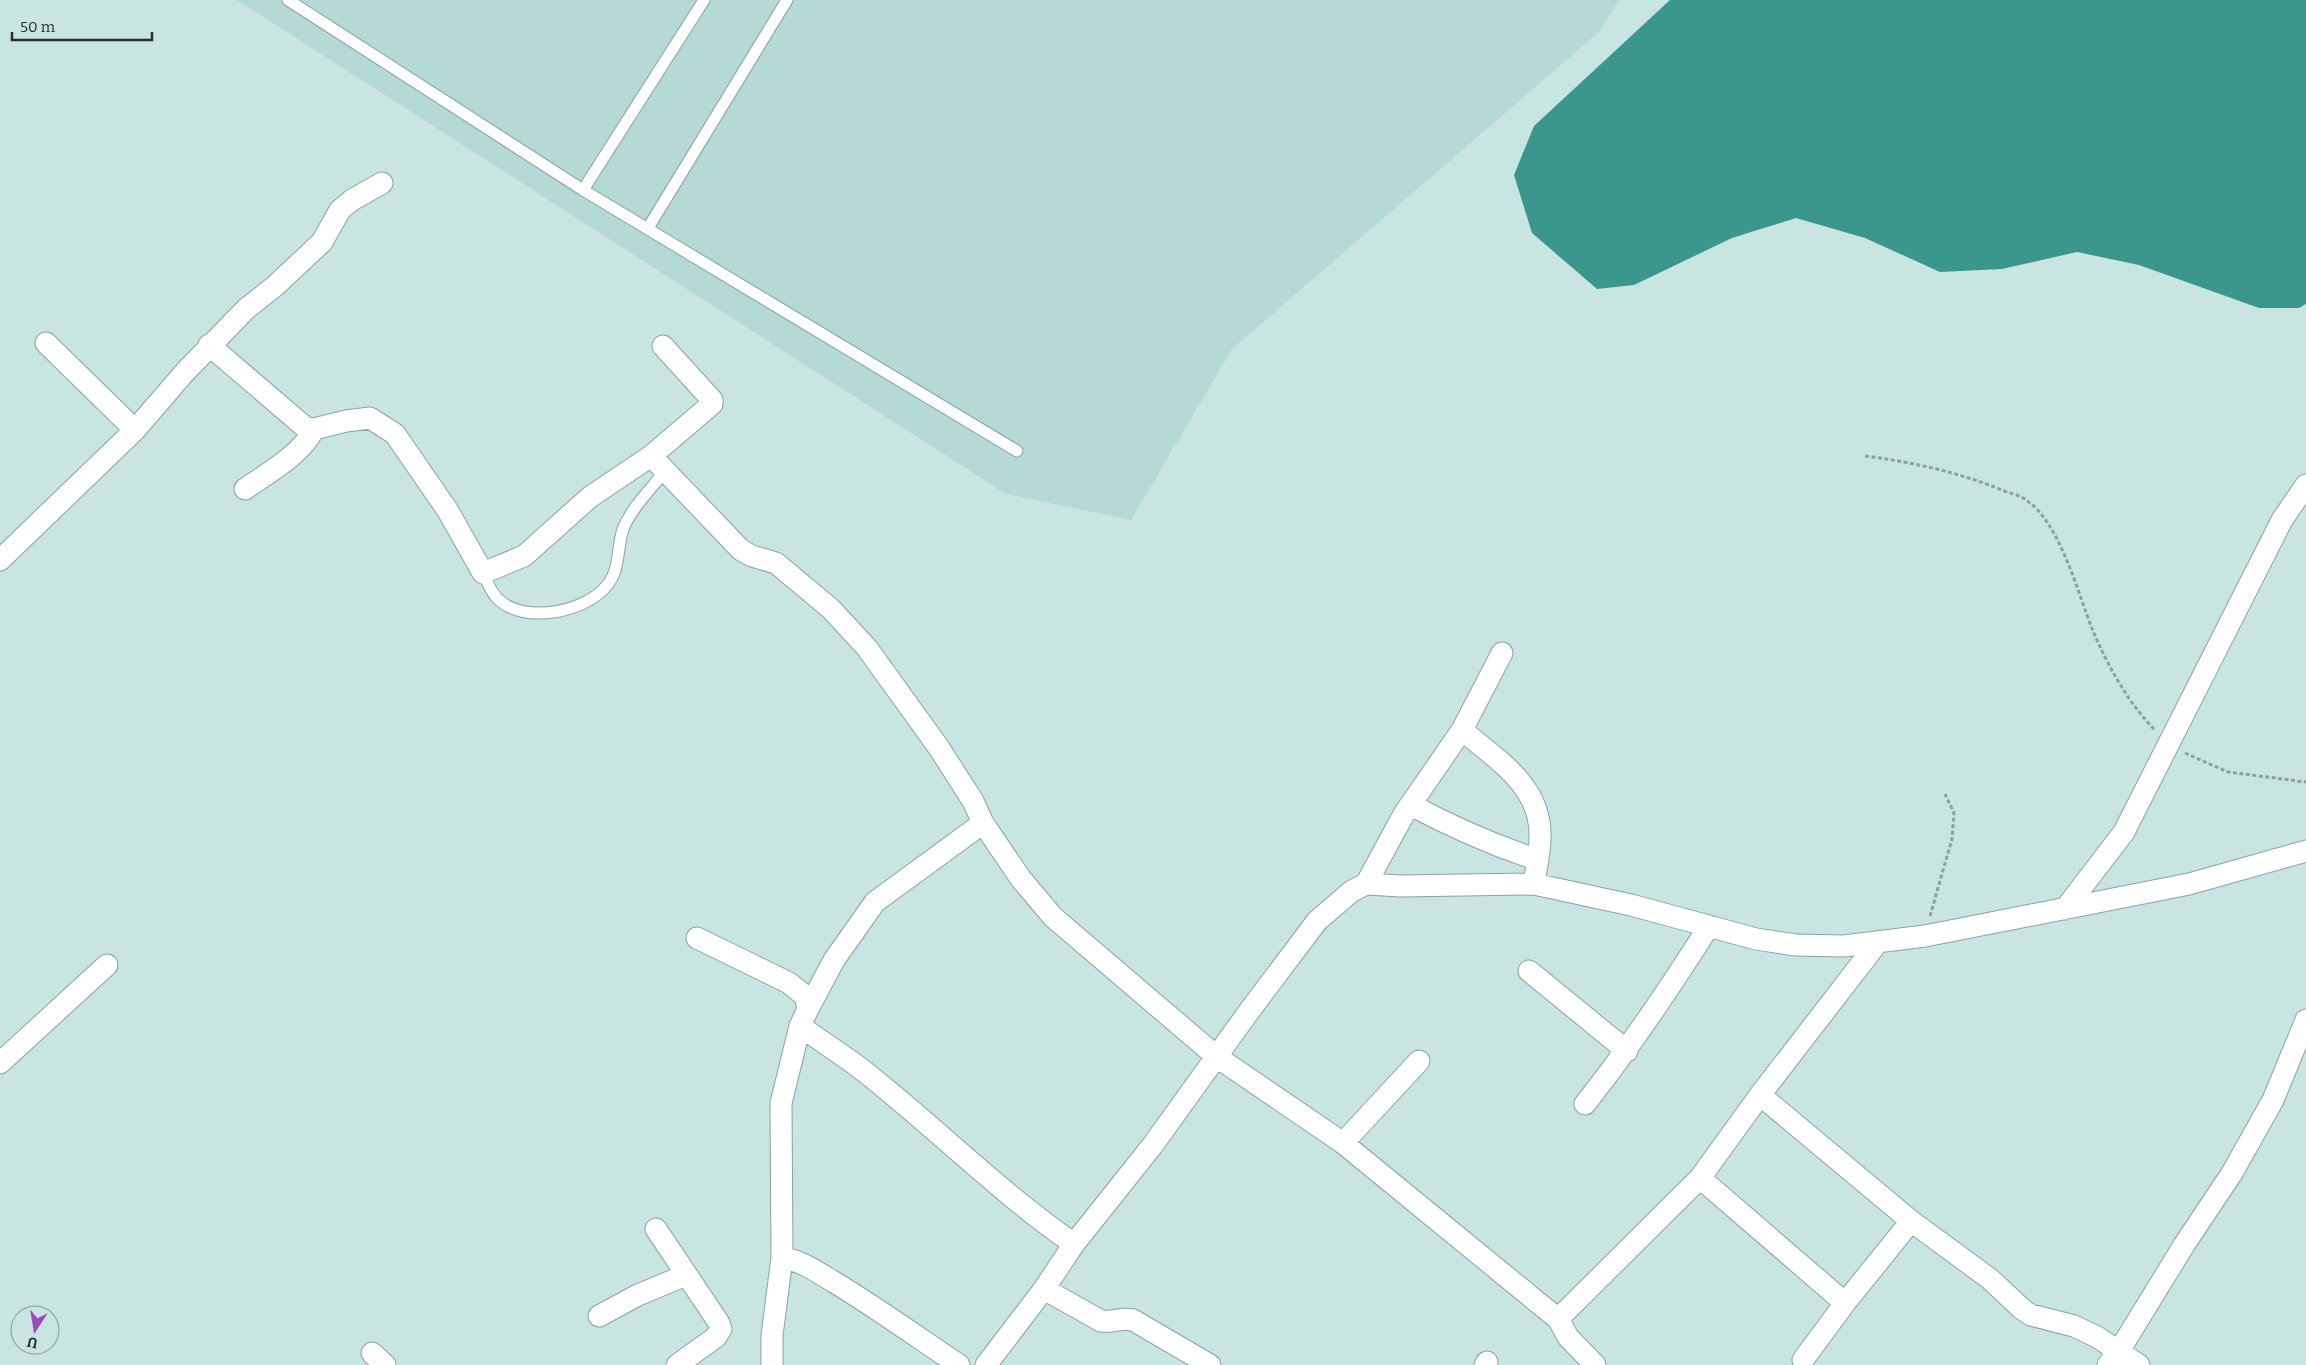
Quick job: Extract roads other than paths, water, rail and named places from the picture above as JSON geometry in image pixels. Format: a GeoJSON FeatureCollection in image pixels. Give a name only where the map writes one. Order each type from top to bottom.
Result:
{"type":"FeatureCollection","features":[{"type":"Feature","properties":{"kind":"street"},"geometry":{"type":"LineString","coordinates":[[0,560],[135,430],[209,345],[246,309],[275,286],[322,242],[340,210],[352,200],[382,183]]}},
{"type":"Feature","properties":{"kind":"street"},"geometry":{"type":"LineString","coordinates":[[46,343],[135,430]]}},
{"type":"Feature","properties":{"kind":"street"},"geometry":{"type":"LineString","coordinates":[[209,345],[306,428],[314,429],[346,421],[370,418],[395,434],[448,511],[483,573],[524,556],[590,497],[658,463],[712,404],[712,400],[663,346]]}},
{"type":"Feature","properties":{"kind":"street"},"geometry":{"type":"LineString","coordinates":[[245,489],[298,451],[308,440],[314,429]]}},
{"type":"Feature","properties":{"kind":"street"},"geometry":{"type":"LineString","coordinates":[[658,463],[741,550],[752,556],[776,563],[831,609],[867,648],[939,748],[973,801],[983,823],[1021,879],[1053,917],[1217,1057],[1342,1143],[1558,1319],[1568,1337],[1595,1365]]}},
{"type":"Feature","properties":{"kind":"street"},"geometry":{"type":"LineString","coordinates":[[2065,908],[2124,832],[2282,520],[2306,485]]}},
{"type":"Feature","properties":{"kind":"street"},"geometry":{"type":"LineString","coordinates":[[1366,884],[1411,804],[1462,730],[1502,653]]}},
{"type":"Feature","properties":{"kind":"street"},"geometry":{"type":"LineString","coordinates":[[1462,730],[1512,772],[1531,795],[1537,811],[1540,836],[1534,884]]}},
{"type":"Feature","properties":{"kind":"street"},"geometry":{"type":"LineString","coordinates":[[1411,804],[1454,828],[1495,846],[1538,860]]}},
{"type":"Feature","properties":{"kind":"street"},"geometry":{"type":"LineString","coordinates":[[772,1365],[772,1335],[782,1258],[781,1102],[804,1018],[834,960],[875,902],[983,823]]}},
{"type":"Feature","properties":{"kind":"street"},"geometry":{"type":"LineString","coordinates":[[986,1365],[1044,1290],[1074,1244],[1152,1146],[1317,921],[1352,891],[1366,884],[1401,886],[1534,884],[1631,905],[1756,939],[1796,945],[1844,946],[1925,936],[2189,884],[2306,851]]}},
{"type":"Feature","properties":{"kind":"street"},"geometry":{"type":"LineString","coordinates":[[1585,1104],[1627,1050],[1708,926]]}},
{"type":"Feature","properties":{"kind":"street"},"geometry":{"type":"LineString","coordinates":[[697,938],[789,983],[805,996],[804,1018]]}},
{"type":"Feature","properties":{"kind":"street"},"geometry":{"type":"LineString","coordinates":[[1558,1319],[1700,1178],[1760,1095],[1878,942]]}},
{"type":"Feature","properties":{"kind":"street"},"geometry":{"type":"LineString","coordinates":[[0,1062],[107,965]]}},
{"type":"Feature","properties":{"kind":"street"},"geometry":{"type":"LineString","coordinates":[[1529,971],[1627,1050]]}},
{"type":"Feature","properties":{"kind":"street"},"geometry":{"type":"LineString","coordinates":[[804,1018],[959,1153],[1048,1226],[1074,1244]]}},
{"type":"Feature","properties":{"kind":"street"},"geometry":{"type":"LineString","coordinates":[[2113,1358],[2232,1173],[2269,1108],[2306,1020]]}},
{"type":"Feature","properties":{"kind":"street"},"geometry":{"type":"LineString","coordinates":[[1342,1143],[1419,1061]]}},
{"type":"Feature","properties":{"kind":"street"},"geometry":{"type":"LineString","coordinates":[[1760,1095],[1912,1221],[1990,1279],[2031,1315],[2074,1326],[2113,1358],[2138,1365]]}},
{"type":"Feature","properties":{"kind":"street"},"geometry":{"type":"LineString","coordinates":[[1700,1178],[1845,1303]]}},
{"type":"Feature","properties":{"kind":"street"},"geometry":{"type":"LineString","coordinates":[[1803,1360],[1845,1303],[1912,1221]]}},
{"type":"Feature","properties":{"kind":"street"},"geometry":{"type":"LineString","coordinates":[[656,1229],[719,1323],[720,1329],[716,1337],[676,1365]]}},
{"type":"Feature","properties":{"kind":"street"},"geometry":{"type":"LineString","coordinates":[[782,1258],[793,1259],[850,1292],[959,1365]]}},
{"type":"Feature","properties":{"kind":"street"},"geometry":{"type":"LineString","coordinates":[[599,1316],[638,1295],[686,1275]]}},
{"type":"Feature","properties":{"kind":"street"},"geometry":{"type":"LineString","coordinates":[[1044,1290],[1101,1321],[1109,1322],[1125,1318],[1133,1320],[1210,1365]]}},
{"type":"Feature","properties":{"kind":"lane"},"geometry":{"type":"LineString","coordinates":[[288,0],[583,190],[1017,451]]}},
{"type":"Feature","properties":{"kind":"lane"},"geometry":{"type":"LineString","coordinates":[[583,190],[704,0]]}},
{"type":"Feature","properties":{"kind":"lane"},"geometry":{"type":"LineString","coordinates":[[648,228],[787,0]]}},
{"type":"Feature","properties":{"kind":"lane"},"geometry":{"type":"LineString","coordinates":[[483,573],[497,599],[518,610],[562,612],[583,605],[609,584],[615,572],[622,532],[628,517],[658,463]]}},
{"type":"Feature","properties":{"kind":"water"},"geometry":{"type":"Polygon","coordinates":[[[1670,0],[2306,0],[2306,304],[2299,308],[2259,308],[2139,265],[2077,252],[2002,269],[1940,272],[1865,238],[1796,218],[1732,238],[1634,285],[1597,289],[1532,233],[1514,175],[1534,126],[1670,0]]]}}]}
